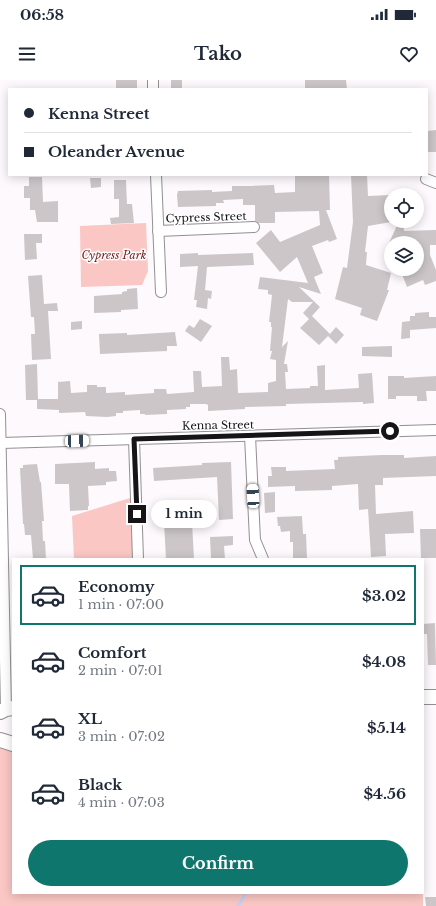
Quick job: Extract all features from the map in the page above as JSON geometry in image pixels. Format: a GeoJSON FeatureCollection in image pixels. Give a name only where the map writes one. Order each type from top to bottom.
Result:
{"type":"FeatureCollection","features":[{"type":"Feature","properties":{"kind":"street","name":"Cypress Street"},"geometry":{"type":"LineString","coordinates":[[156,176],[161,292]]}},
{"type":"Feature","properties":{"kind":"street"},"geometry":{"type":"LineString","coordinates":[[426,179],[436,183]]}},
{"type":"Feature","properties":{"kind":"street","name":"Cypress Street"},"geometry":{"type":"LineString","coordinates":[[158,231],[254,227]]}},
{"type":"Feature","properties":{"kind":"street"},"geometry":{"type":"LineString","coordinates":[[0,414],[2,572],[6,710]]}},
{"type":"Feature","properties":{"kind":"street","name":"Kenna Street"},"geometry":{"type":"LineString","coordinates":[[1,443],[436,430]]}},
{"type":"Feature","properties":{"kind":"street"},"geometry":{"type":"LineString","coordinates":[[250,436],[255,540],[263,558]]}},
{"type":"Feature","properties":{"kind":"street"},"geometry":{"type":"LineString","coordinates":[[134,439],[138,558]]}},
{"type":"Feature","properties":{"kind":"street"},"geometry":{"type":"LineString","coordinates":[[424,697],[436,697]]}},
{"type":"Feature","properties":{"kind":"street"},"geometry":{"type":"LineString","coordinates":[[0,740],[12,744]]}},
{"type":"Feature","properties":{"kind":"green space","name":"Cypress Park"},"geometry":{"type":"Polygon","coordinates":[[[146,223],[148,271],[142,285],[81,287],[80,226],[146,223]]]}},
{"type":"Feature","properties":{"kind":"green space"},"geometry":{"type":"Polygon","coordinates":[[[130,498],[133,558],[74,558],[72,516],[130,498]]]}},
{"type":"Feature","properties":{"kind":"green space"},"geometry":{"type":"Polygon","coordinates":[[[12,738],[12,894],[423,894],[423,906],[0,906],[0,739],[12,738]]]}},
{"type":"Feature","properties":{"kind":"building"},"geometry":{"type":"Polygon","coordinates":[[[116,80],[137,80],[137,88],[116,88],[116,80]]]}},
{"type":"Feature","properties":{"kind":"building"},"geometry":{"type":"Polygon","coordinates":[[[171,80],[182,80],[182,88],[171,88],[171,80]]]}},
{"type":"Feature","properties":{"kind":"building"},"geometry":{"type":"Polygon","coordinates":[[[305,80],[346,80],[347,88],[305,88],[305,80]]]}},
{"type":"Feature","properties":{"kind":"building"},"geometry":{"type":"Polygon","coordinates":[[[436,130],[436,152],[428,152],[428,131],[436,130]]]}},
{"type":"Feature","properties":{"kind":"building"},"geometry":{"type":"Polygon","coordinates":[[[295,176],[329,176],[330,210],[326,210],[337,239],[329,242],[328,240],[312,246],[323,273],[314,277],[321,294],[299,287],[320,307],[312,316],[330,334],[336,327],[344,335],[336,344],[328,336],[319,345],[300,328],[309,319],[303,313],[313,302],[292,302],[288,299],[282,347],[288,341],[284,364],[287,364],[288,372],[285,372],[286,389],[310,388],[310,386],[318,386],[317,366],[325,365],[325,390],[359,388],[358,374],[372,373],[374,403],[286,404],[286,406],[245,407],[245,409],[208,411],[208,405],[206,404],[190,404],[190,407],[186,407],[186,409],[167,410],[167,414],[145,415],[140,414],[140,410],[123,411],[123,413],[116,413],[116,416],[107,417],[86,416],[85,412],[59,413],[59,410],[37,409],[37,400],[26,400],[25,365],[37,364],[38,399],[58,399],[58,382],[70,381],[71,393],[87,392],[87,385],[106,387],[106,393],[125,392],[125,395],[154,393],[154,389],[166,389],[167,394],[194,392],[193,371],[201,371],[202,387],[222,386],[221,357],[229,357],[230,370],[237,369],[238,393],[268,392],[268,383],[276,381],[276,360],[270,359],[272,351],[270,351],[272,327],[271,322],[269,322],[272,295],[268,294],[268,290],[258,289],[260,277],[308,283],[297,257],[280,272],[256,243],[271,230],[280,242],[320,225],[319,211],[275,212],[275,223],[259,223],[255,221],[255,205],[243,205],[243,199],[223,200],[224,203],[216,203],[216,206],[178,207],[177,195],[178,191],[232,191],[232,186],[274,185],[275,193],[295,192],[295,176]]]}},
{"type":"Feature","properties":{"kind":"building"},"geometry":{"type":"Polygon","coordinates":[[[351,176],[367,176],[368,196],[384,195],[384,223],[368,226],[365,252],[367,252],[366,265],[384,271],[384,276],[390,276],[387,290],[389,290],[377,321],[360,315],[362,308],[335,299],[343,267],[347,268],[353,222],[351,176]]]}},
{"type":"Feature","properties":{"kind":"building"},"geometry":{"type":"Polygon","coordinates":[[[29,177],[42,177],[43,202],[58,201],[58,222],[37,222],[35,210],[30,210],[30,198],[24,198],[24,186],[29,186],[29,177]]]}},
{"type":"Feature","properties":{"kind":"building"},"geometry":{"type":"Polygon","coordinates":[[[90,178],[101,178],[101,187],[91,188],[90,178]]]}},
{"type":"Feature","properties":{"kind":"building"},"geometry":{"type":"Polygon","coordinates":[[[114,180],[126,180],[127,204],[132,204],[134,223],[111,224],[110,218],[119,217],[119,199],[114,199],[114,180]]]}},
{"type":"Feature","properties":{"kind":"building"},"geometry":{"type":"Polygon","coordinates":[[[396,228],[404,228],[404,231],[436,230],[436,245],[430,245],[430,255],[436,270],[436,281],[425,285],[423,280],[407,287],[403,276],[424,276],[424,236],[392,236],[396,228]]]}},
{"type":"Feature","properties":{"kind":"building"},"geometry":{"type":"Polygon","coordinates":[[[24,234],[42,234],[42,243],[36,243],[37,259],[25,260],[24,234]]]}},
{"type":"Feature","properties":{"kind":"building"},"geometry":{"type":"Polygon","coordinates":[[[198,253],[198,255],[253,253],[254,265],[207,267],[205,290],[212,291],[211,299],[208,298],[207,309],[196,307],[197,300],[194,300],[198,266],[180,267],[180,254],[198,253]]]}},
{"type":"Feature","properties":{"kind":"building"},"geometry":{"type":"Polygon","coordinates":[[[42,275],[44,304],[57,303],[58,311],[48,311],[51,359],[32,360],[31,334],[35,334],[34,317],[31,317],[28,276],[42,275]]]}},
{"type":"Feature","properties":{"kind":"building"},"geometry":{"type":"Polygon","coordinates":[[[137,288],[138,309],[121,310],[121,312],[94,313],[94,296],[122,294],[122,292],[127,291],[127,289],[137,288]]]}},
{"type":"Feature","properties":{"kind":"building"},"geometry":{"type":"Polygon","coordinates":[[[429,312],[429,317],[436,317],[436,328],[410,330],[410,338],[401,339],[402,322],[410,321],[410,316],[415,316],[415,313],[429,312]]]}},
{"type":"Feature","properties":{"kind":"building"},"geometry":{"type":"Polygon","coordinates":[[[200,319],[212,326],[201,342],[185,331],[189,325],[194,328],[200,319]]]}},
{"type":"Feature","properties":{"kind":"building"},"geometry":{"type":"Polygon","coordinates":[[[82,321],[82,329],[71,330],[71,322],[82,321]]]}},
{"type":"Feature","properties":{"kind":"building"},"geometry":{"type":"Polygon","coordinates":[[[175,332],[177,346],[167,346],[167,351],[100,354],[99,334],[127,333],[127,335],[175,332]]]}},
{"type":"Feature","properties":{"kind":"building"},"geometry":{"type":"Polygon","coordinates":[[[392,346],[392,357],[362,356],[362,347],[392,346]]]}},
{"type":"Feature","properties":{"kind":"building"},"geometry":{"type":"Polygon","coordinates":[[[388,376],[404,376],[404,378],[436,376],[436,391],[426,391],[427,401],[417,401],[417,396],[396,396],[396,399],[388,399],[388,376]]]}},
{"type":"Feature","properties":{"kind":"building"},"geometry":{"type":"Polygon","coordinates":[[[404,455],[404,458],[436,456],[436,476],[383,478],[383,485],[375,485],[376,514],[413,511],[414,533],[385,534],[386,556],[371,557],[368,509],[359,510],[358,484],[332,486],[332,490],[295,491],[295,486],[268,487],[268,476],[272,476],[271,467],[286,467],[286,471],[335,469],[334,460],[338,460],[338,457],[404,455]]]}},
{"type":"Feature","properties":{"kind":"building"},"geometry":{"type":"Polygon","coordinates":[[[95,462],[95,469],[109,468],[109,471],[116,471],[117,481],[106,482],[106,485],[88,486],[88,510],[70,511],[69,484],[55,484],[55,464],[95,462]]]}},
{"type":"Feature","properties":{"kind":"building"},"geometry":{"type":"Polygon","coordinates":[[[231,462],[233,519],[219,520],[217,477],[154,481],[153,468],[202,465],[202,463],[231,462]]]}},
{"type":"Feature","properties":{"kind":"building"},"geometry":{"type":"Polygon","coordinates":[[[37,464],[41,482],[44,521],[42,521],[43,541],[45,541],[46,558],[33,558],[31,535],[25,535],[20,468],[23,468],[23,465],[37,464]]]}},
{"type":"Feature","properties":{"kind":"building"},"geometry":{"type":"Polygon","coordinates":[[[275,492],[275,512],[265,513],[264,493],[275,492]]]}},
{"type":"Feature","properties":{"kind":"building"},"geometry":{"type":"Polygon","coordinates":[[[162,508],[184,512],[183,523],[192,522],[194,558],[166,558],[164,522],[160,521],[162,508]]]}},
{"type":"Feature","properties":{"kind":"building"},"geometry":{"type":"Polygon","coordinates":[[[302,516],[303,534],[306,534],[307,558],[293,558],[293,542],[290,542],[290,531],[281,532],[280,526],[278,526],[277,517],[302,516]]]}},
{"type":"Feature","properties":{"kind":"building"},"geometry":{"type":"Polygon","coordinates":[[[420,529],[436,529],[436,558],[421,558],[420,529]]]}},
{"type":"Feature","properties":{"kind":"building"},"geometry":{"type":"Polygon","coordinates":[[[233,536],[233,545],[224,546],[225,558],[211,558],[210,537],[233,536]]]}},
{"type":"Feature","properties":{"kind":"building"},"geometry":{"type":"Polygon","coordinates":[[[435,623],[436,665],[428,665],[427,634],[424,634],[424,624],[435,623]]]}},
{"type":"Feature","properties":{"kind":"building"},"geometry":{"type":"Polygon","coordinates":[[[425,897],[436,897],[436,906],[426,906],[425,897]]]}},
{"type":"Feature","properties":{"kind":"waterway"},"geometry":{"type":"LineString","coordinates":[[238,906],[245,894]]}},
{"type":"Feature","properties":{"kind":"route"},"geometry":{"type":"LineString","coordinates":[[137,514],[134,439],[390,431]]}}]}
